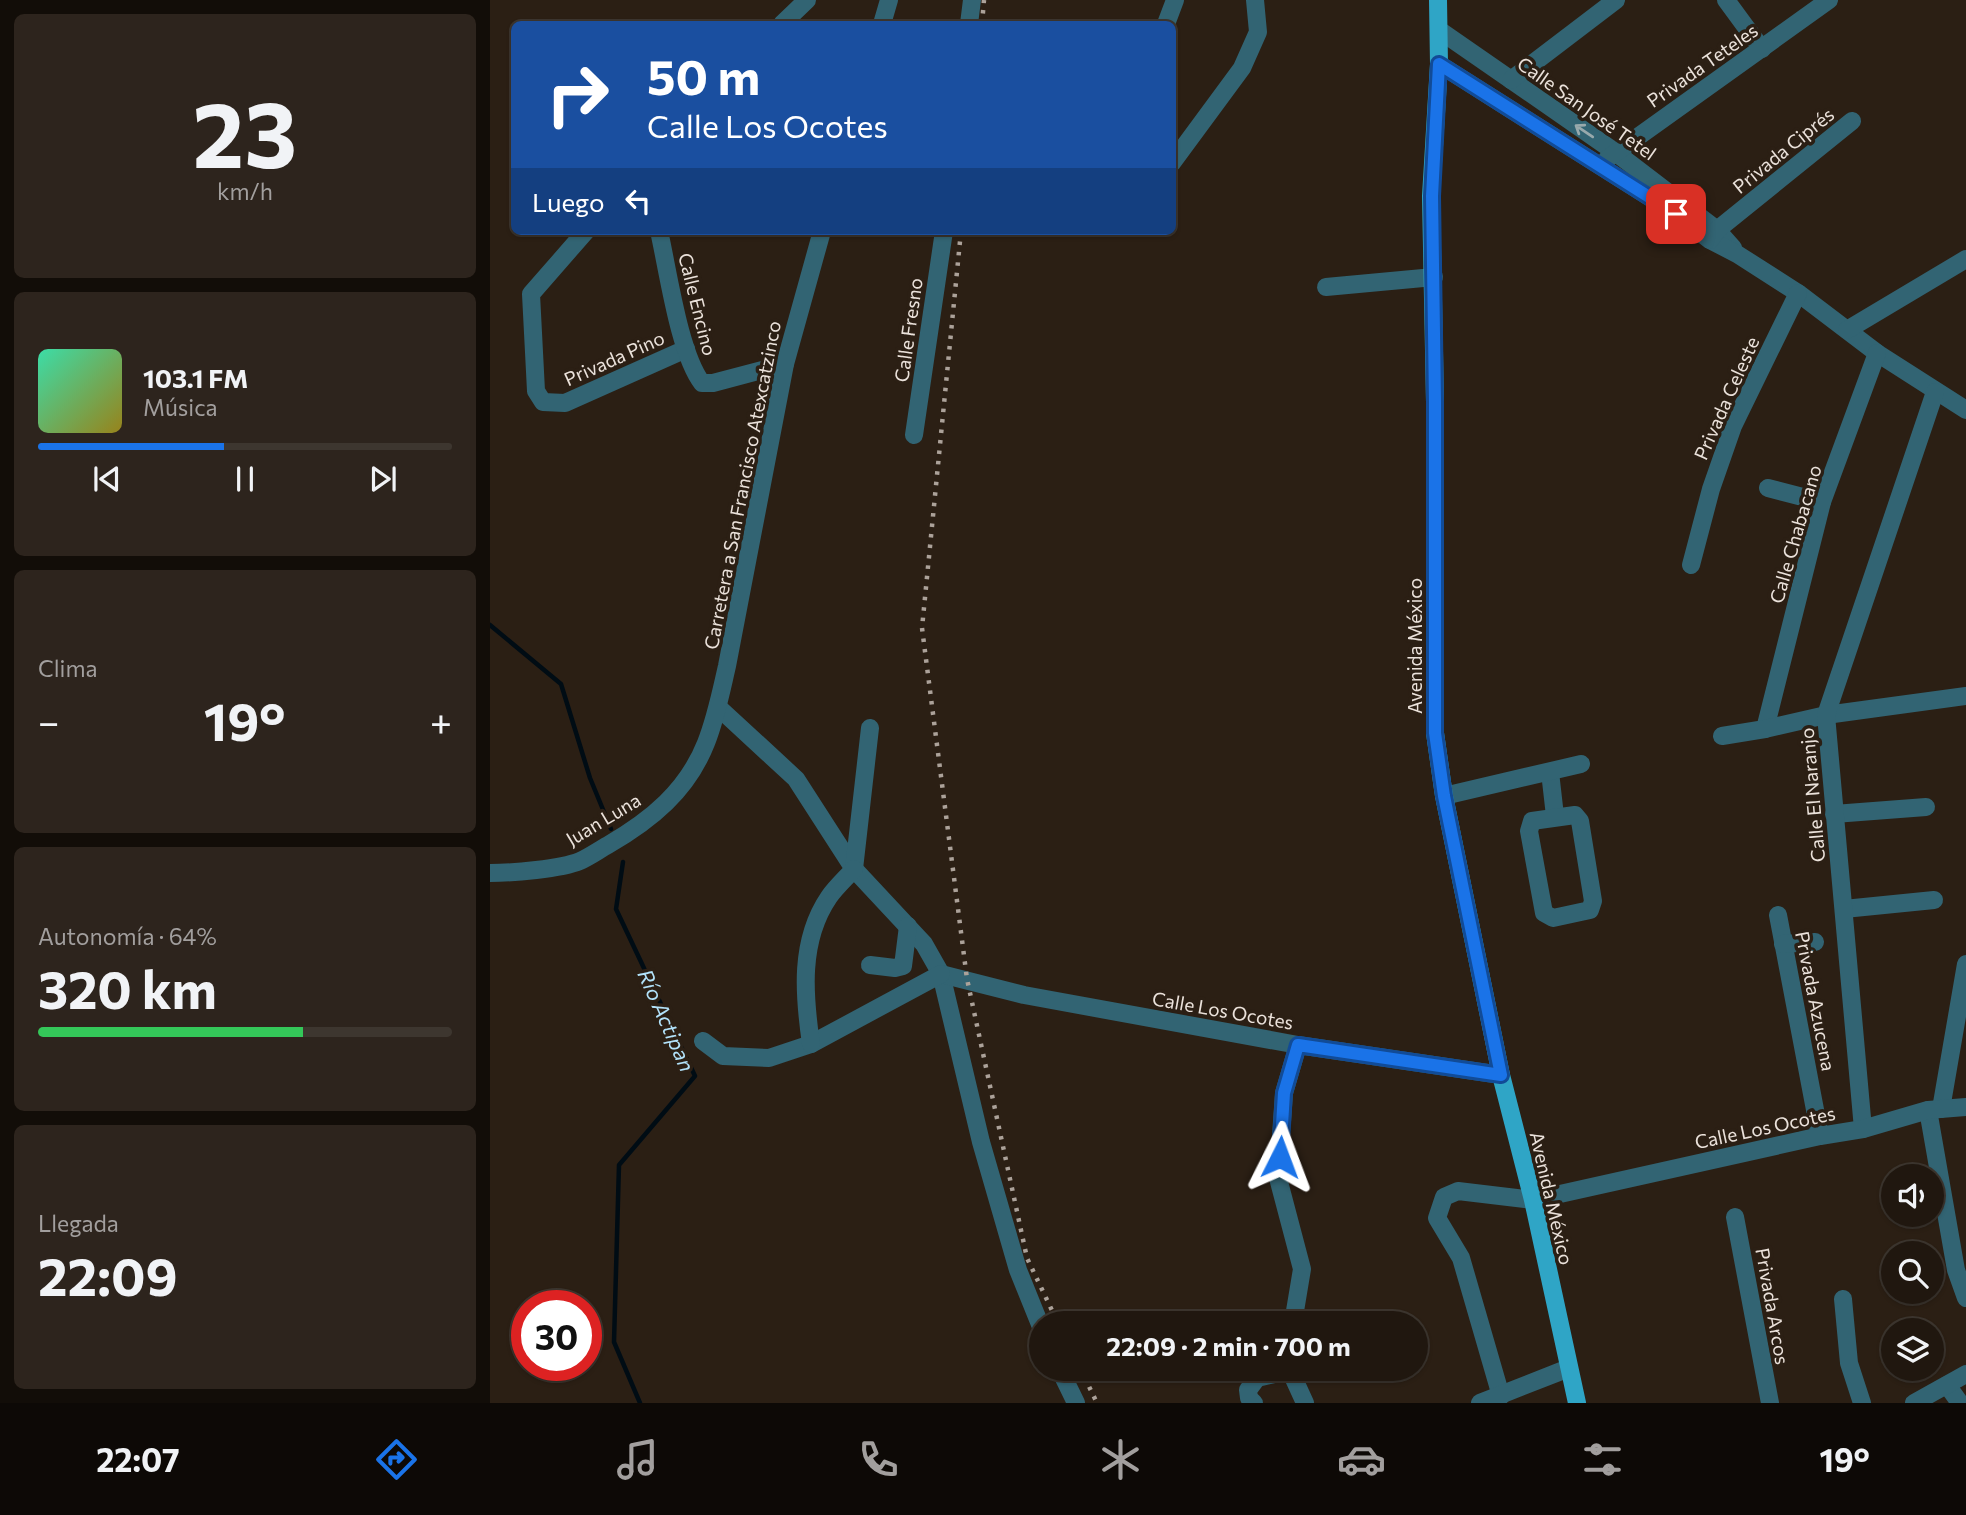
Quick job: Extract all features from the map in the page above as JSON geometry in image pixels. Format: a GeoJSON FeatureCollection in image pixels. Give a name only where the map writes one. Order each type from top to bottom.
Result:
{"type":"FeatureCollection","features":[{"type":"Feature","properties":{"kind":"main road","name":"Avenida México"},"geometry":{"type":"LineString","coordinates":[[1438,0],[1439,64],[1432,196],[1435,733],[1444,796],[1501,1075],[1533,1200],[1577,1403]]}},
{"type":"Feature","properties":{"kind":"street"},"geometry":{"type":"LineString","coordinates":[[785,21],[807,0]]}},
{"type":"Feature","properties":{"kind":"street"},"geometry":{"type":"LineString","coordinates":[[883,21],[889,0]]}},
{"type":"Feature","properties":{"kind":"street"},"geometry":{"type":"LineString","coordinates":[[969,21],[972,0]]}},
{"type":"Feature","properties":{"kind":"street"},"geometry":{"type":"LineString","coordinates":[[1167,21],[1175,0]]}},
{"type":"Feature","properties":{"kind":"street"},"geometry":{"type":"LineString","coordinates":[[1176,157],[1241,68],[1258,33],[1255,0]]}},
{"type":"Feature","properties":{"kind":"street"},"geometry":{"type":"LineString","coordinates":[[1511,80],[1616,0]]}},
{"type":"Feature","properties":{"kind":"street"},"geometry":{"type":"LineString","coordinates":[[1726,0],[1762,49]]}},
{"type":"Feature","properties":{"kind":"street","name":"Privada Teteles"},"geometry":{"type":"LineString","coordinates":[[1600,166],[1615,152],[1829,0]]}},
{"type":"Feature","properties":{"kind":"street","name":"Calle San José Tetel"},"geometry":{"type":"LineString","coordinates":[[1439,30],[1615,152],[1737,254],[1798,292],[1877,353],[1966,410]]}},
{"type":"Feature","properties":{"kind":"street","name":"Calle San José Tetel"},"geometry":{"type":"LineString","coordinates":[[1439,64],[1676,214],[1714,235]]}},
{"type":"Feature","properties":{"kind":"street","name":"Privada Ciprés"},"geometry":{"type":"LineString","coordinates":[[1714,235],[1852,121]]}},
{"type":"Feature","properties":{"kind":"street","name":"Privada Pino"},"geometry":{"type":"LineString","coordinates":[[583,235],[531,294],[536,391],[543,402],[565,402],[686,349]]}},
{"type":"Feature","properties":{"kind":"street","name":"Calle Encino"},"geometry":{"type":"LineString","coordinates":[[660,235],[686,349],[695,374],[702,383],[713,383],[785,364]]}},
{"type":"Feature","properties":{"kind":"street","name":"Carretera a San Francisco Atexcatzinco"},"geometry":{"type":"LineString","coordinates":[[727,666],[785,364],[821,235]]}},
{"type":"Feature","properties":{"kind":"street","name":"Calle Fresno"},"geometry":{"type":"LineString","coordinates":[[915,435],[943,235]]}},
{"type":"Feature","properties":{"kind":"street"},"geometry":{"type":"LineString","coordinates":[[1847,330],[1966,259]]}},
{"type":"Feature","properties":{"kind":"street"},"geometry":{"type":"LineString","coordinates":[[1326,287],[1434,276]]}},
{"type":"Feature","properties":{"kind":"street","name":"Privada Celeste"},"geometry":{"type":"LineString","coordinates":[[1691,565],[1711,489],[1733,426],[1798,292]]}},
{"type":"Feature","properties":{"kind":"street","name":"Calle Chabacano"},"geometry":{"type":"LineString","coordinates":[[1765,729],[1822,502],[1877,353]]}},
{"type":"Feature","properties":{"kind":"street","name":"Calle El Naranjo"},"geometry":{"type":"LineString","coordinates":[[1863,1129],[1826,715],[1935,391]]}},
{"type":"Feature","properties":{"kind":"street"},"geometry":{"type":"LineString","coordinates":[[1768,488],[1822,502]]}},
{"type":"Feature","properties":{"kind":"street","name":"Juan Luna"},"geometry":{"type":"LineString","coordinates":[[490,873],[513,873],[579,862],[642,825],[666,803],[687,777],[705,745],[718,707],[727,666]]}},
{"type":"Feature","properties":{"kind":"street"},"geometry":{"type":"LineString","coordinates":[[1722,736],[1826,715],[1966,696]]}},
{"type":"Feature","properties":{"kind":"street"},"geometry":{"type":"LineString","coordinates":[[718,707],[796,779],[854,869],[924,944],[941,974],[981,1142],[1014,1257],[1035,1311]]}},
{"type":"Feature","properties":{"kind":"street"},"geometry":{"type":"LineString","coordinates":[[811,1044],[805,995],[810,936],[828,898],[854,869],[870,728]]}},
{"type":"Feature","properties":{"kind":"street"},"geometry":{"type":"LineString","coordinates":[[1444,796],[1581,764]]}},
{"type":"Feature","properties":{"kind":"street"},"geometry":{"type":"LineString","coordinates":[[1550,772],[1555,816]]}},
{"type":"Feature","properties":{"kind":"street"},"geometry":{"type":"LineString","coordinates":[[1834,814],[1926,807]]}},
{"type":"Feature","properties":{"kind":"street"},"geometry":{"type":"LineString","coordinates":[[1575,815],[1580,821],[1593,901],[1590,910],[1553,918],[1544,913],[1529,831],[1532,821],[1555,816],[1575,815]]}},
{"type":"Feature","properties":{"kind":"street"},"geometry":{"type":"LineString","coordinates":[[1844,909],[1934,900]]}},
{"type":"Feature","properties":{"kind":"street","name":"Privada Azucena"},"geometry":{"type":"LineString","coordinates":[[1778,915],[1820,1136]]}},
{"type":"Feature","properties":{"kind":"street"},"geometry":{"type":"LineString","coordinates":[[870,965],[895,968],[904,966],[908,926]]}},
{"type":"Feature","properties":{"kind":"street"},"geometry":{"type":"LineString","coordinates":[[1783,944],[1815,942]]}},
{"type":"Feature","properties":{"kind":"street"},"geometry":{"type":"LineString","coordinates":[[1966,964],[1935,1109],[1956,1270],[1966,1298]]}},
{"type":"Feature","properties":{"kind":"street"},"geometry":{"type":"LineString","coordinates":[[704,1041],[723,1056],[769,1058],[811,1044],[941,974]]}},
{"type":"Feature","properties":{"kind":"street","name":"Calle Los Ocotes"},"geometry":{"type":"LineString","coordinates":[[941,974],[1024,995],[1298,1045],[1501,1075]]}},
{"type":"Feature","properties":{"kind":"street"},"geometry":{"type":"LineString","coordinates":[[1295,1311],[1302,1269],[1279,1178],[1284,1093],[1298,1045]]}},
{"type":"Feature","properties":{"kind":"street","name":"Calle Los Ocotes"},"geometry":{"type":"LineString","coordinates":[[1500,1396],[1461,1258],[1437,1218],[1444,1197],[1458,1191],[1533,1200],[1820,1136],[1863,1129],[1935,1109],[1966,1107]]}},
{"type":"Feature","properties":{"kind":"street","name":"Privada Arcos"},"geometry":{"type":"LineString","coordinates":[[1735,1217],[1770,1403]]}},
{"type":"Feature","properties":{"kind":"street"},"geometry":{"type":"LineString","coordinates":[[1843,1299],[1849,1363],[1862,1403]]}},
{"type":"Feature","properties":{"kind":"street"},"geometry":{"type":"LineString","coordinates":[[1480,1403],[1569,1368]]}},
{"type":"Feature","properties":{"kind":"street"},"geometry":{"type":"LineString","coordinates":[[1914,1403],[1966,1374]]}},
{"type":"Feature","properties":{"kind":"street"},"geometry":{"type":"LineString","coordinates":[[1065,1381],[1076,1403]]}},
{"type":"Feature","properties":{"kind":"street"},"geometry":{"type":"LineString","coordinates":[[1254,1381],[1248,1390],[1249,1398],[1254,1403]]}},
{"type":"Feature","properties":{"kind":"street"},"geometry":{"type":"LineString","coordinates":[[1294,1381],[1305,1403]]}},
{"type":"Feature","properties":{"kind":"street"},"geometry":{"type":"LineString","coordinates":[[1947,1385],[1960,1403]]}},
{"type":"Feature","properties":{"kind":"waterway","name":"Río Actipan"},"geometry":{"type":"LineString","coordinates":[[490,625],[561,684],[590,778],[611,829]]}},
{"type":"Feature","properties":{"kind":"waterway","name":"Río Actipan"},"geometry":{"type":"LineString","coordinates":[[623,862],[616,909],[695,1076],[619,1165],[614,1342],[640,1403]]}},
{"type":"Feature","properties":{"kind":"railway"},"geometry":{"type":"LineString","coordinates":[[982,21],[984,0]]}},
{"type":"Feature","properties":{"kind":"railway"},"geometry":{"type":"LineString","coordinates":[[961,235],[922,628],[967,979],[1027,1258],[1052,1311]]}},
{"type":"Feature","properties":{"kind":"railway"},"geometry":{"type":"LineString","coordinates":[[1086,1381],[1097,1403]]}},
{"type":"Feature","properties":{"kind":"route"},"geometry":{"type":"LineString","coordinates":[[1280,1157],[1284,1093],[1298,1045],[1501,1075],[1444,796],[1435,733],[1432,196],[1439,64],[1676,214]]}}]}
